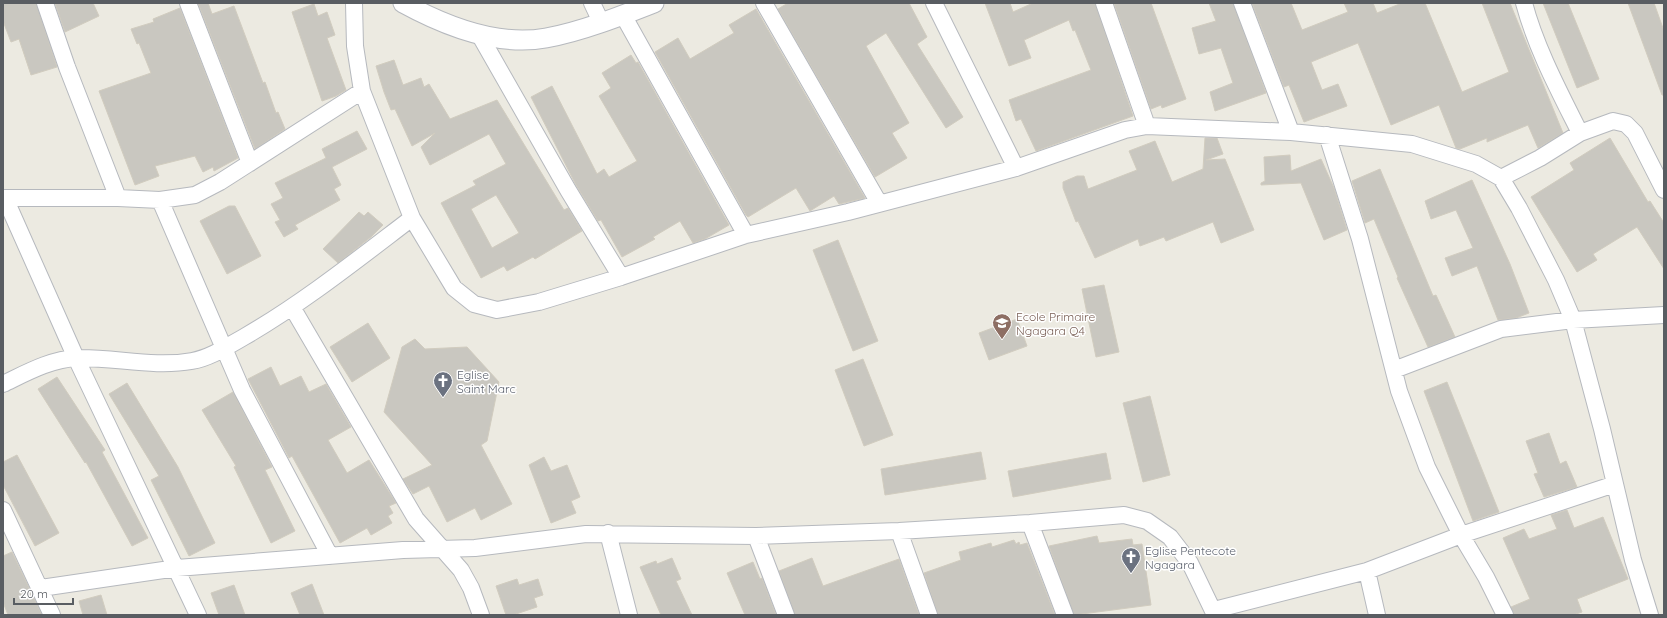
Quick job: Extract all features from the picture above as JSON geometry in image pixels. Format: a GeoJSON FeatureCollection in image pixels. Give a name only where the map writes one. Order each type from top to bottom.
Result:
{"type":"FeatureCollection","features":[{"type":"Feature","properties":{"kind":"street"},"geometry":{"type":"LineString","coordinates":[[45,3],[67,67],[118,198]]}},
{"type":"Feature","properties":{"kind":"street"},"geometry":{"type":"LineString","coordinates":[[188,3],[250,163]]}},
{"type":"Feature","properties":{"kind":"street"},"geometry":{"type":"LineString","coordinates":[[354,3],[355,46],[362,91],[412,218],[454,288],[474,304],[497,310],[539,302],[746,235],[848,212],[1016,168],[1125,130],[1147,126],[1291,132],[1412,144],[1476,164],[1501,178],[1520,208],[1556,280],[1573,320],[1602,429],[1633,560],[1650,615]]}},
{"type":"Feature","properties":{"kind":"street"},"geometry":{"type":"LineString","coordinates":[[402,3],[426,9],[479,34],[522,40],[546,38],[623,15],[654,3]]}},
{"type":"Feature","properties":{"kind":"street"},"geometry":{"type":"LineString","coordinates":[[592,3],[601,22]]}},
{"type":"Feature","properties":{"kind":"street"},"geometry":{"type":"LineString","coordinates":[[764,3],[879,203]]}},
{"type":"Feature","properties":{"kind":"street"},"geometry":{"type":"LineString","coordinates":[[934,3],[1016,168]]}},
{"type":"Feature","properties":{"kind":"street"},"geometry":{"type":"LineString","coordinates":[[1104,3],[1147,126]]}},
{"type":"Feature","properties":{"kind":"street"},"geometry":{"type":"LineString","coordinates":[[1242,3],[1291,132]]}},
{"type":"Feature","properties":{"kind":"street"},"geometry":{"type":"LineString","coordinates":[[1524,3],[1528,19],[1551,74],[1580,133]]}},
{"type":"Feature","properties":{"kind":"street"},"geometry":{"type":"LineString","coordinates":[[623,15],[746,235]]}},
{"type":"Feature","properties":{"kind":"street"},"geometry":{"type":"LineString","coordinates":[[479,34],[568,190],[620,277]]}},
{"type":"Feature","properties":{"kind":"street"},"geometry":{"type":"LineString","coordinates":[[198,615],[76,358],[4,198],[118,198],[160,200],[195,195],[220,182],[362,91]]}},
{"type":"Feature","properties":{"kind":"street"},"geometry":{"type":"LineString","coordinates":[[1501,178],[1540,158],[1580,133],[1614,121],[1626,124],[1635,133],[1664,190]]}},
{"type":"Feature","properties":{"kind":"street"},"geometry":{"type":"LineString","coordinates":[[1327,135],[1360,239],[1399,391],[1427,467],[1461,535],[1486,577],[1505,615]]}},
{"type":"Feature","properties":{"kind":"street"},"geometry":{"type":"LineString","coordinates":[[160,200],[223,348],[266,438],[330,556]]}},
{"type":"Feature","properties":{"kind":"street"},"geometry":{"type":"LineString","coordinates":[[3,384],[52,362],[76,358],[169,364],[193,361],[223,348],[292,307],[412,218]]}},
{"type":"Feature","properties":{"kind":"street"},"geometry":{"type":"LineString","coordinates":[[292,307],[416,519],[461,570],[471,588],[481,615]]}},
{"type":"Feature","properties":{"kind":"street"},"geometry":{"type":"LineString","coordinates":[[1394,370],[1501,329],[1573,320],[1664,315]]}},
{"type":"Feature","properties":{"kind":"street"},"geometry":{"type":"LineString","coordinates":[[41,588],[177,568],[330,556],[475,548],[554,537],[608,533],[756,536],[899,531],[1030,523],[1124,514],[1147,521],[1170,537],[1190,563],[1215,613],[1367,571],[1461,535],[1615,484]]}},
{"type":"Feature","properties":{"kind":"street"},"geometry":{"type":"LineString","coordinates":[[3,510],[41,588],[52,615]]}},
{"type":"Feature","properties":{"kind":"street"},"geometry":{"type":"LineString","coordinates":[[1030,523],[1065,615]]}},
{"type":"Feature","properties":{"kind":"street"},"geometry":{"type":"LineString","coordinates":[[899,531],[929,615]]}},
{"type":"Feature","properties":{"kind":"street"},"geometry":{"type":"LineString","coordinates":[[608,533],[629,615]]}},
{"type":"Feature","properties":{"kind":"street"},"geometry":{"type":"LineString","coordinates":[[756,536],[786,615]]}},
{"type":"Feature","properties":{"kind":"street"},"geometry":{"type":"LineString","coordinates":[[1367,571],[1377,615]]}},
{"type":"Feature","properties":{"kind":"building"},"geometry":{"type":"Polygon","coordinates":[[[3,3],[36,3],[57,67],[31,75],[19,39],[11,42],[3,21],[3,3]]]}},
{"type":"Feature","properties":{"kind":"building"},"geometry":{"type":"Polygon","coordinates":[[[55,3],[93,3],[99,16],[65,32],[55,3]]]}},
{"type":"Feature","properties":{"kind":"building"},"geometry":{"type":"Polygon","coordinates":[[[198,3],[208,3],[212,14],[234,6],[263,83],[265,82],[276,113],[278,112],[285,129],[255,149],[198,3]]]}},
{"type":"Feature","properties":{"kind":"building"},"geometry":{"type":"Polygon","coordinates":[[[788,3],[909,3],[927,37],[917,44],[963,117],[946,128],[886,33],[866,46],[909,123],[892,133],[907,158],[875,177],[778,9],[788,3]]]}},
{"type":"Feature","properties":{"kind":"building"},"geometry":{"type":"Polygon","coordinates":[[[985,3],[1010,3],[1013,12],[1033,3],[1095,3],[1133,116],[1036,151],[1021,119],[1016,121],[1009,100],[1091,70],[1075,30],[1073,31],[1069,20],[1024,40],[1031,58],[1009,66],[985,3]]]}},
{"type":"Feature","properties":{"kind":"building"},"geometry":{"type":"Polygon","coordinates":[[[1114,3],[1151,3],[1186,99],[1162,108],[1161,105],[1151,109],[1114,3]]]}},
{"type":"Feature","properties":{"kind":"building"},"geometry":{"type":"Polygon","coordinates":[[[1209,3],[1233,3],[1266,93],[1215,111],[1210,92],[1233,83],[1221,48],[1199,54],[1192,28],[1216,21],[1209,3]]]}},
{"type":"Feature","properties":{"kind":"building"},"geometry":{"type":"Polygon","coordinates":[[[1252,3],[1291,3],[1302,30],[1348,12],[1344,3],[1373,3],[1377,13],[1402,3],[1425,3],[1462,92],[1509,72],[1482,3],[1510,3],[1563,133],[1538,148],[1528,125],[1487,142],[1487,138],[1460,149],[1456,148],[1439,105],[1391,125],[1358,43],[1311,62],[1322,90],[1338,84],[1347,106],[1304,122],[1289,85],[1284,87],[1252,3]]]}},
{"type":"Feature","properties":{"kind":"building"},"geometry":{"type":"Polygon","coordinates":[[[1543,3],[1568,3],[1599,79],[1577,88],[1543,3]]]}},
{"type":"Feature","properties":{"kind":"building"},"geometry":{"type":"Polygon","coordinates":[[[1628,3],[1654,3],[1664,31],[1664,95],[1662,95],[1628,3]]]}},
{"type":"Feature","properties":{"kind":"building"},"geometry":{"type":"Polygon","coordinates":[[[314,4],[318,16],[327,12],[335,35],[327,38],[346,90],[336,96],[322,101],[292,12],[314,4]]]}},
{"type":"Feature","properties":{"kind":"building"},"geometry":{"type":"Polygon","coordinates":[[[180,8],[238,158],[214,171],[213,167],[203,172],[195,156],[155,166],[159,176],[135,185],[99,91],[151,73],[139,43],[137,44],[131,29],[154,22],[153,19],[180,8]]]}},
{"type":"Feature","properties":{"kind":"building"},"geometry":{"type":"Polygon","coordinates":[[[756,9],[865,198],[839,204],[834,196],[810,211],[796,188],[748,217],[746,215],[655,52],[678,38],[690,59],[734,33],[729,25],[756,9]]]}},
{"type":"Feature","properties":{"kind":"building"},"geometry":{"type":"Polygon","coordinates":[[[631,55],[636,63],[638,62],[729,225],[705,239],[693,243],[680,221],[653,237],[655,239],[622,257],[601,220],[598,221],[576,185],[531,97],[552,86],[597,174],[604,169],[609,177],[637,161],[599,96],[611,88],[602,73],[631,55]]]}},
{"type":"Feature","properties":{"kind":"building"},"geometry":{"type":"Polygon","coordinates":[[[394,60],[403,85],[421,78],[424,87],[429,84],[450,119],[497,100],[564,210],[568,208],[582,231],[535,259],[533,257],[507,271],[504,266],[481,278],[441,203],[476,185],[473,181],[506,164],[489,134],[430,165],[421,147],[435,133],[412,146],[395,109],[391,110],[376,66],[394,60]],[[496,195],[471,209],[492,248],[519,233],[496,195]]]}},
{"type":"Feature","properties":{"kind":"building"},"geometry":{"type":"Polygon","coordinates":[[[357,131],[367,149],[332,167],[341,185],[334,189],[340,200],[295,225],[298,229],[284,237],[275,222],[280,220],[271,204],[283,198],[275,183],[326,158],[322,149],[357,131]]]}},
{"type":"Feature","properties":{"kind":"building"},"geometry":{"type":"Polygon","coordinates":[[[1205,138],[1217,138],[1223,154],[1206,160],[1225,159],[1254,230],[1221,243],[1213,222],[1166,241],[1164,237],[1140,246],[1138,239],[1095,258],[1078,221],[1076,222],[1063,188],[1063,182],[1077,176],[1084,176],[1088,189],[1137,170],[1129,151],[1155,141],[1172,182],[1203,169],[1205,138]]]}},
{"type":"Feature","properties":{"kind":"building"},"geometry":{"type":"Polygon","coordinates":[[[1610,138],[1648,202],[1650,201],[1664,223],[1664,269],[1637,227],[1593,254],[1597,260],[1577,272],[1531,197],[1574,170],[1570,163],[1610,138]]]}},
{"type":"Feature","properties":{"kind":"building"},"geometry":{"type":"Polygon","coordinates":[[[1290,155],[1291,171],[1321,159],[1334,188],[1347,230],[1324,240],[1301,183],[1261,185],[1261,183],[1265,181],[1264,157],[1290,155]]]}},
{"type":"Feature","properties":{"kind":"building"},"geometry":{"type":"Polygon","coordinates":[[[1380,169],[1433,296],[1436,295],[1455,337],[1428,347],[1397,278],[1398,277],[1374,219],[1365,223],[1352,181],[1380,169]]]}},
{"type":"Feature","properties":{"kind":"building"},"geometry":{"type":"Polygon","coordinates":[[[1472,180],[1510,264],[1529,313],[1516,318],[1498,320],[1477,266],[1452,276],[1445,258],[1473,248],[1456,210],[1431,219],[1425,201],[1472,180]]]}},
{"type":"Feature","properties":{"kind":"building"},"geometry":{"type":"Polygon","coordinates":[[[229,206],[235,206],[261,256],[227,274],[200,221],[229,206]]]}},
{"type":"Feature","properties":{"kind":"building"},"geometry":{"type":"Polygon","coordinates":[[[359,212],[364,216],[368,212],[383,225],[371,237],[338,263],[323,249],[359,212]]]}},
{"type":"Feature","properties":{"kind":"building"},"geometry":{"type":"Polygon","coordinates":[[[838,240],[878,341],[853,351],[813,250],[838,240]]]}},
{"type":"Feature","properties":{"kind":"building"},"geometry":{"type":"Polygon","coordinates":[[[1104,285],[1119,352],[1096,357],[1082,289],[1104,285]]]}},
{"type":"Feature","properties":{"kind":"building"},"geometry":{"type":"Polygon","coordinates":[[[1017,319],[1027,346],[989,360],[979,333],[1017,319]]]}},
{"type":"Feature","properties":{"kind":"building"},"geometry":{"type":"Polygon","coordinates":[[[368,323],[390,358],[352,382],[330,347],[368,323]]]}},
{"type":"Feature","properties":{"kind":"building"},"geometry":{"type":"Polygon","coordinates":[[[415,339],[425,349],[467,347],[499,382],[487,441],[481,445],[512,504],[481,520],[475,508],[447,522],[429,486],[413,494],[403,479],[432,465],[384,412],[402,347],[415,339]]]}},
{"type":"Feature","properties":{"kind":"building"},"geometry":{"type":"Polygon","coordinates":[[[863,359],[893,435],[864,446],[835,370],[863,359]]]}},
{"type":"Feature","properties":{"kind":"building"},"geometry":{"type":"Polygon","coordinates":[[[271,367],[280,386],[301,376],[309,392],[326,384],[351,427],[328,440],[347,473],[369,460],[396,503],[389,506],[393,513],[388,516],[392,523],[371,535],[367,528],[340,543],[292,456],[289,458],[248,379],[271,367]]]}},
{"type":"Feature","properties":{"kind":"building"},"geometry":{"type":"Polygon","coordinates":[[[57,377],[105,450],[102,452],[148,538],[132,546],[86,462],[85,463],[38,389],[57,377]]]}},
{"type":"Feature","properties":{"kind":"building"},"geometry":{"type":"Polygon","coordinates":[[[1447,382],[1499,512],[1473,521],[1424,391],[1447,382]]]}},
{"type":"Feature","properties":{"kind":"building"},"geometry":{"type":"Polygon","coordinates":[[[127,383],[178,467],[215,543],[189,556],[151,480],[159,476],[109,394],[127,383]]]}},
{"type":"Feature","properties":{"kind":"building"},"geometry":{"type":"Polygon","coordinates":[[[233,392],[272,467],[265,470],[295,531],[271,543],[234,467],[236,466],[202,410],[233,392]]]}},
{"type":"Feature","properties":{"kind":"building"},"geometry":{"type":"Polygon","coordinates":[[[1150,396],[1170,475],[1143,482],[1123,403],[1150,396]]]}},
{"type":"Feature","properties":{"kind":"building"},"geometry":{"type":"Polygon","coordinates":[[[1549,433],[1560,464],[1566,461],[1577,487],[1544,497],[1534,474],[1538,473],[1526,441],[1549,433]]]}},
{"type":"Feature","properties":{"kind":"building"},"geometry":{"type":"Polygon","coordinates":[[[981,452],[986,479],[885,495],[881,469],[981,452]]]}},
{"type":"Feature","properties":{"kind":"building"},"geometry":{"type":"Polygon","coordinates":[[[1106,453],[1111,479],[1013,497],[1008,471],[1106,453]]]}},
{"type":"Feature","properties":{"kind":"building"},"geometry":{"type":"Polygon","coordinates":[[[17,455],[59,533],[35,546],[3,485],[3,462],[17,455]]]}},
{"type":"Feature","properties":{"kind":"building"},"geometry":{"type":"Polygon","coordinates":[[[544,457],[551,471],[567,465],[580,497],[571,501],[576,513],[551,523],[529,465],[544,457]]]}},
{"type":"Feature","properties":{"kind":"building"},"geometry":{"type":"Polygon","coordinates":[[[1567,510],[1574,528],[1603,517],[1628,579],[1577,599],[1582,612],[1573,615],[1514,615],[1511,607],[1530,599],[1503,538],[1524,529],[1529,539],[1557,529],[1551,515],[1567,510]]]}},
{"type":"Feature","properties":{"kind":"building"},"geometry":{"type":"Polygon","coordinates":[[[1097,536],[1099,543],[1132,539],[1133,545],[1142,544],[1151,605],[1074,615],[1049,546],[1097,536]]]}},
{"type":"Feature","properties":{"kind":"building"},"geometry":{"type":"Polygon","coordinates":[[[1014,540],[1016,544],[1019,542],[1020,545],[1027,543],[1055,615],[938,615],[924,573],[961,560],[959,552],[991,543],[992,547],[1014,540]]]}},
{"type":"Feature","properties":{"kind":"building"},"geometry":{"type":"Polygon","coordinates":[[[12,552],[42,615],[8,615],[3,602],[3,556],[12,552]]]}},
{"type":"Feature","properties":{"kind":"building"},"geometry":{"type":"Polygon","coordinates":[[[672,558],[681,579],[676,581],[692,615],[661,615],[640,567],[656,561],[657,564],[672,558]]]}},
{"type":"Feature","properties":{"kind":"building"},"geometry":{"type":"Polygon","coordinates":[[[812,558],[823,586],[899,559],[919,615],[795,615],[779,571],[812,558]]]}},
{"type":"Feature","properties":{"kind":"building"},"geometry":{"type":"Polygon","coordinates":[[[753,562],[760,579],[762,578],[776,615],[745,615],[727,573],[753,562]]]}},
{"type":"Feature","properties":{"kind":"building"},"geometry":{"type":"Polygon","coordinates":[[[517,579],[519,585],[538,579],[543,595],[534,598],[537,607],[513,615],[506,615],[496,586],[517,579]]]}},
{"type":"Feature","properties":{"kind":"building"},"geometry":{"type":"Polygon","coordinates":[[[312,584],[324,615],[300,615],[291,593],[312,584]]]}},
{"type":"Feature","properties":{"kind":"building"},"geometry":{"type":"Polygon","coordinates":[[[234,585],[245,615],[219,615],[211,593],[234,585]]]}},
{"type":"Feature","properties":{"kind":"building"},"geometry":{"type":"Polygon","coordinates":[[[101,595],[107,615],[83,615],[79,601],[101,595]]]}},
{"type":"Feature","properties":{"kind":"place","name":"Ecole Primaire Ngagara Q4"},"geometry":{"type":"Point","coordinates":[1002,340]}},
{"type":"Feature","properties":{"kind":"place","name":"Eglise Saint Marc"},"geometry":{"type":"Point","coordinates":[443,398]}},
{"type":"Feature","properties":{"kind":"place","name":"Eglise Pentecote Ngagara"},"geometry":{"type":"Point","coordinates":[1131,574]}}]}
